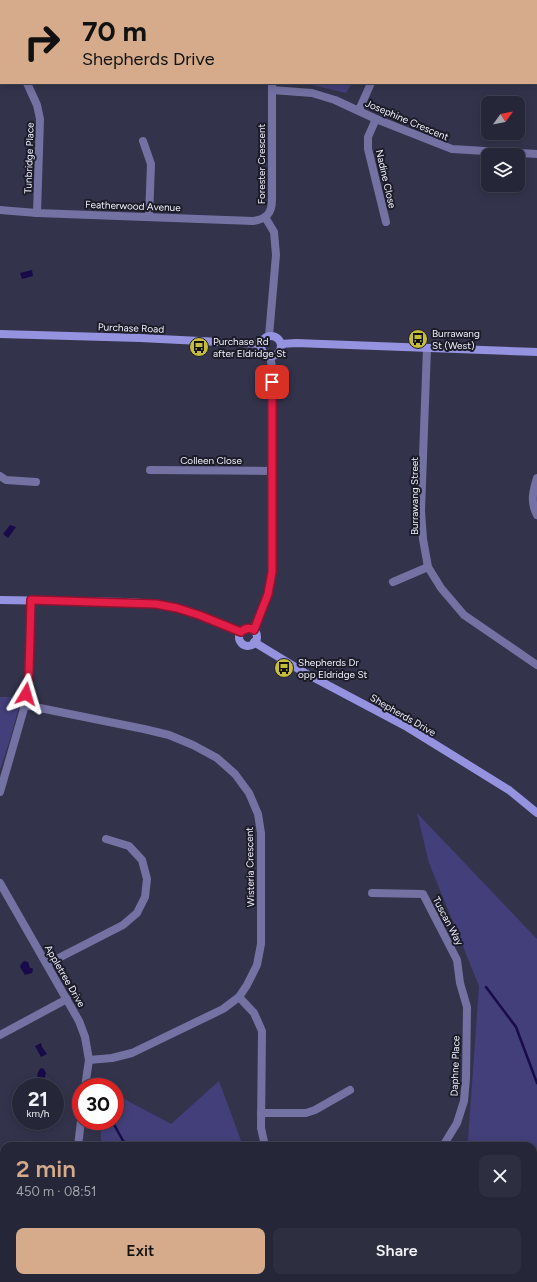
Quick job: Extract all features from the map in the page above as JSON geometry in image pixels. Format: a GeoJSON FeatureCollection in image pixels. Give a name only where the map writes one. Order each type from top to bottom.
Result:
{"type":"FeatureCollection","features":[{"type":"Feature","properties":{"kind":"main road","name":"Purchase Road"},"geometry":{"type":"LineString","coordinates":[[0,334],[164,339],[261,344]]}},
{"type":"Feature","properties":{"kind":"main road"},"geometry":{"type":"LineString","coordinates":[[270,336],[278,338],[282,344],[281,350],[274,356],[264,353],[261,344],[264,339],[270,336]]}},
{"type":"Feature","properties":{"kind":"main road"},"geometry":{"type":"LineString","coordinates":[[282,344],[296,343],[537,352]]}},
{"type":"Feature","properties":{"kind":"main road"},"geometry":{"type":"LineString","coordinates":[[0,600],[156,604],[177,608],[199,615],[241,632]]}},
{"type":"Feature","properties":{"kind":"main road"},"geometry":{"type":"LineString","coordinates":[[248,628],[254,630],[256,635],[254,642],[247,645],[242,643],[239,637],[241,632],[248,628]]}},
{"type":"Feature","properties":{"kind":"main road","name":"Shepherds Drive"},"geometry":{"type":"LineString","coordinates":[[254,642],[305,673],[407,728],[509,790],[537,813]]}},
{"type":"Feature","properties":{"kind":"street","name":"Tunbridge Place"},"geometry":{"type":"LineString","coordinates":[[27,84],[37,105],[40,119],[37,213]]}},
{"type":"Feature","properties":{"kind":"street"},"geometry":{"type":"LineString","coordinates":[[359,110],[371,84]]}},
{"type":"Feature","properties":{"kind":"street","name":"Josephine Crescent"},"geometry":{"type":"LineString","coordinates":[[272,87],[312,93],[335,100],[376,119],[452,149],[537,154]]}},
{"type":"Feature","properties":{"kind":"street","name":"Forester Crescent"},"geometry":{"type":"LineString","coordinates":[[270,336],[276,255],[274,232],[265,217],[272,208],[272,87]]}},
{"type":"Feature","properties":{"kind":"street","name":"Nadine Close"},"geometry":{"type":"LineString","coordinates":[[376,119],[368,137],[368,149],[386,222]]}},
{"type":"Feature","properties":{"kind":"street"},"geometry":{"type":"LineString","coordinates":[[143,141],[151,164],[149,217]]}},
{"type":"Feature","properties":{"kind":"street","name":"Featherwood Avenue"},"geometry":{"type":"LineString","coordinates":[[0,210],[37,213],[253,221],[265,217]]}},
{"type":"Feature","properties":{"kind":"street","name":"Burrawang Street"},"geometry":{"type":"LineString","coordinates":[[427,348],[421,511],[423,539],[428,567],[441,588],[464,615],[537,665]]}},
{"type":"Feature","properties":{"kind":"street"},"geometry":{"type":"LineString","coordinates":[[254,630],[268,594],[272,572],[272,367],[270,356]]}},
{"type":"Feature","properties":{"kind":"street","name":"Colleen Close"},"geometry":{"type":"LineString","coordinates":[[150,470],[272,471]]}},
{"type":"Feature","properties":{"kind":"street"},"geometry":{"type":"LineString","coordinates":[[0,476],[6,480],[36,482]]}},
{"type":"Feature","properties":{"kind":"street"},"geometry":{"type":"LineString","coordinates":[[537,478],[532,493],[537,515]]}},
{"type":"Feature","properties":{"kind":"street"},"geometry":{"type":"LineString","coordinates":[[393,582],[428,567]]}},
{"type":"Feature","properties":{"kind":"street"},"geometry":{"type":"LineString","coordinates":[[0,792],[25,705],[29,673],[31,600]]}},
{"type":"Feature","properties":{"kind":"street","name":"Wisteria Crescent"},"geometry":{"type":"LineString","coordinates":[[25,705],[169,735],[193,745],[217,758],[235,774],[249,793],[258,814],[261,833],[261,944],[257,965],[239,997],[223,1009],[132,1053],[112,1058],[89,1060]]}},
{"type":"Feature","properties":{"kind":"street"},"geometry":{"type":"LineString","coordinates":[[47,964],[123,924],[137,914],[145,897],[147,879],[142,860],[129,846],[106,839]]}},
{"type":"Feature","properties":{"kind":"street","name":"Appletree Drive"},"geometry":{"type":"LineString","coordinates":[[0,883],[79,1021],[85,1037],[89,1060],[86,1078]]}},
{"type":"Feature","properties":{"kind":"street","name":"Tuscan Way"},"geometry":{"type":"LineString","coordinates":[[372,893],[423,894],[457,960],[460,983]]}},
{"type":"Feature","properties":{"kind":"street","name":"Daphne Place"},"geometry":{"type":"LineString","coordinates":[[445,1142],[457,1123],[465,1094],[467,1007],[460,983]]}},
{"type":"Feature","properties":{"kind":"street"},"geometry":{"type":"LineString","coordinates":[[239,997],[254,1013],[262,1031],[261,1128],[264,1142]]}},
{"type":"Feature","properties":{"kind":"street"},"geometry":{"type":"LineString","coordinates":[[0,1035],[66,999]]}},
{"type":"Feature","properties":{"kind":"street"},"geometry":{"type":"LineString","coordinates":[[261,1113],[306,1112],[314,1110],[350,1090]]}},
{"type":"Feature","properties":{"kind":"street"},"geometry":{"type":"LineString","coordinates":[[78,1142],[80,1130]]}},
{"type":"Feature","properties":{"kind":"shaded area"},"geometry":{"type":"Polygon","coordinates":[[[307,84],[351,84],[346,93],[307,84]]]}},
{"type":"Feature","properties":{"kind":"shaded area"},"geometry":{"type":"Polygon","coordinates":[[[32,270],[33,276],[22,279],[20,273],[32,270]]]}},
{"type":"Feature","properties":{"kind":"shaded area"},"geometry":{"type":"Polygon","coordinates":[[[10,525],[16,527],[8,538],[3,534],[10,525]]]}},
{"type":"Feature","properties":{"kind":"shaded area"},"geometry":{"type":"Polygon","coordinates":[[[0,697],[19,697],[20,703],[0,770],[0,697]]]}},
{"type":"Feature","properties":{"kind":"shaded area"},"geometry":{"type":"Polygon","coordinates":[[[417,813],[537,939],[537,1142],[467,1142],[479,986],[429,863],[417,813]]]}},
{"type":"Feature","properties":{"kind":"shaded area"},"geometry":{"type":"Polygon","coordinates":[[[24,961],[28,962],[30,968],[33,969],[32,973],[25,975],[20,967],[24,961]]]}},
{"type":"Feature","properties":{"kind":"shaded area"},"geometry":{"type":"Polygon","coordinates":[[[41,1043],[47,1054],[41,1057],[35,1046],[41,1043]]]}},
{"type":"Feature","properties":{"kind":"shaded area"},"geometry":{"type":"Polygon","coordinates":[[[41,1068],[44,1069],[46,1073],[45,1078],[38,1078],[37,1074],[41,1068]]]}},
{"type":"Feature","properties":{"kind":"shaded area"},"geometry":{"type":"Polygon","coordinates":[[[219,1081],[242,1142],[101,1142],[101,1130],[124,1130],[124,1099],[171,1124],[219,1081]]]}},
{"type":"Feature","properties":{"kind":"waterway"},"geometry":{"type":"LineString","coordinates":[[486,987],[516,1027],[537,1083]]}},
{"type":"Feature","properties":{"kind":"waterway"},"geometry":{"type":"LineString","coordinates":[[117,1130],[124,1142]]}},
{"type":"Feature","properties":{"kind":"place","name":"Burrawang St (West)"},"geometry":{"type":"Point","coordinates":[418,339]}},
{"type":"Feature","properties":{"kind":"place","name":"Purchase Rd after Eldridge St"},"geometry":{"type":"Point","coordinates":[199,347]}},
{"type":"Feature","properties":{"kind":"place","name":"Shepherds Dr opp Eldridge St"},"geometry":{"type":"Point","coordinates":[284,668]}},
{"type":"Feature","properties":{"kind":"route"},"geometry":{"type":"LineString","coordinates":[[26,694],[29,673],[31,600],[54,602],[128,602],[156,604],[177,608],[199,615],[241,632],[245,628],[254,630],[268,594],[272,572],[272,382]]}}]}
